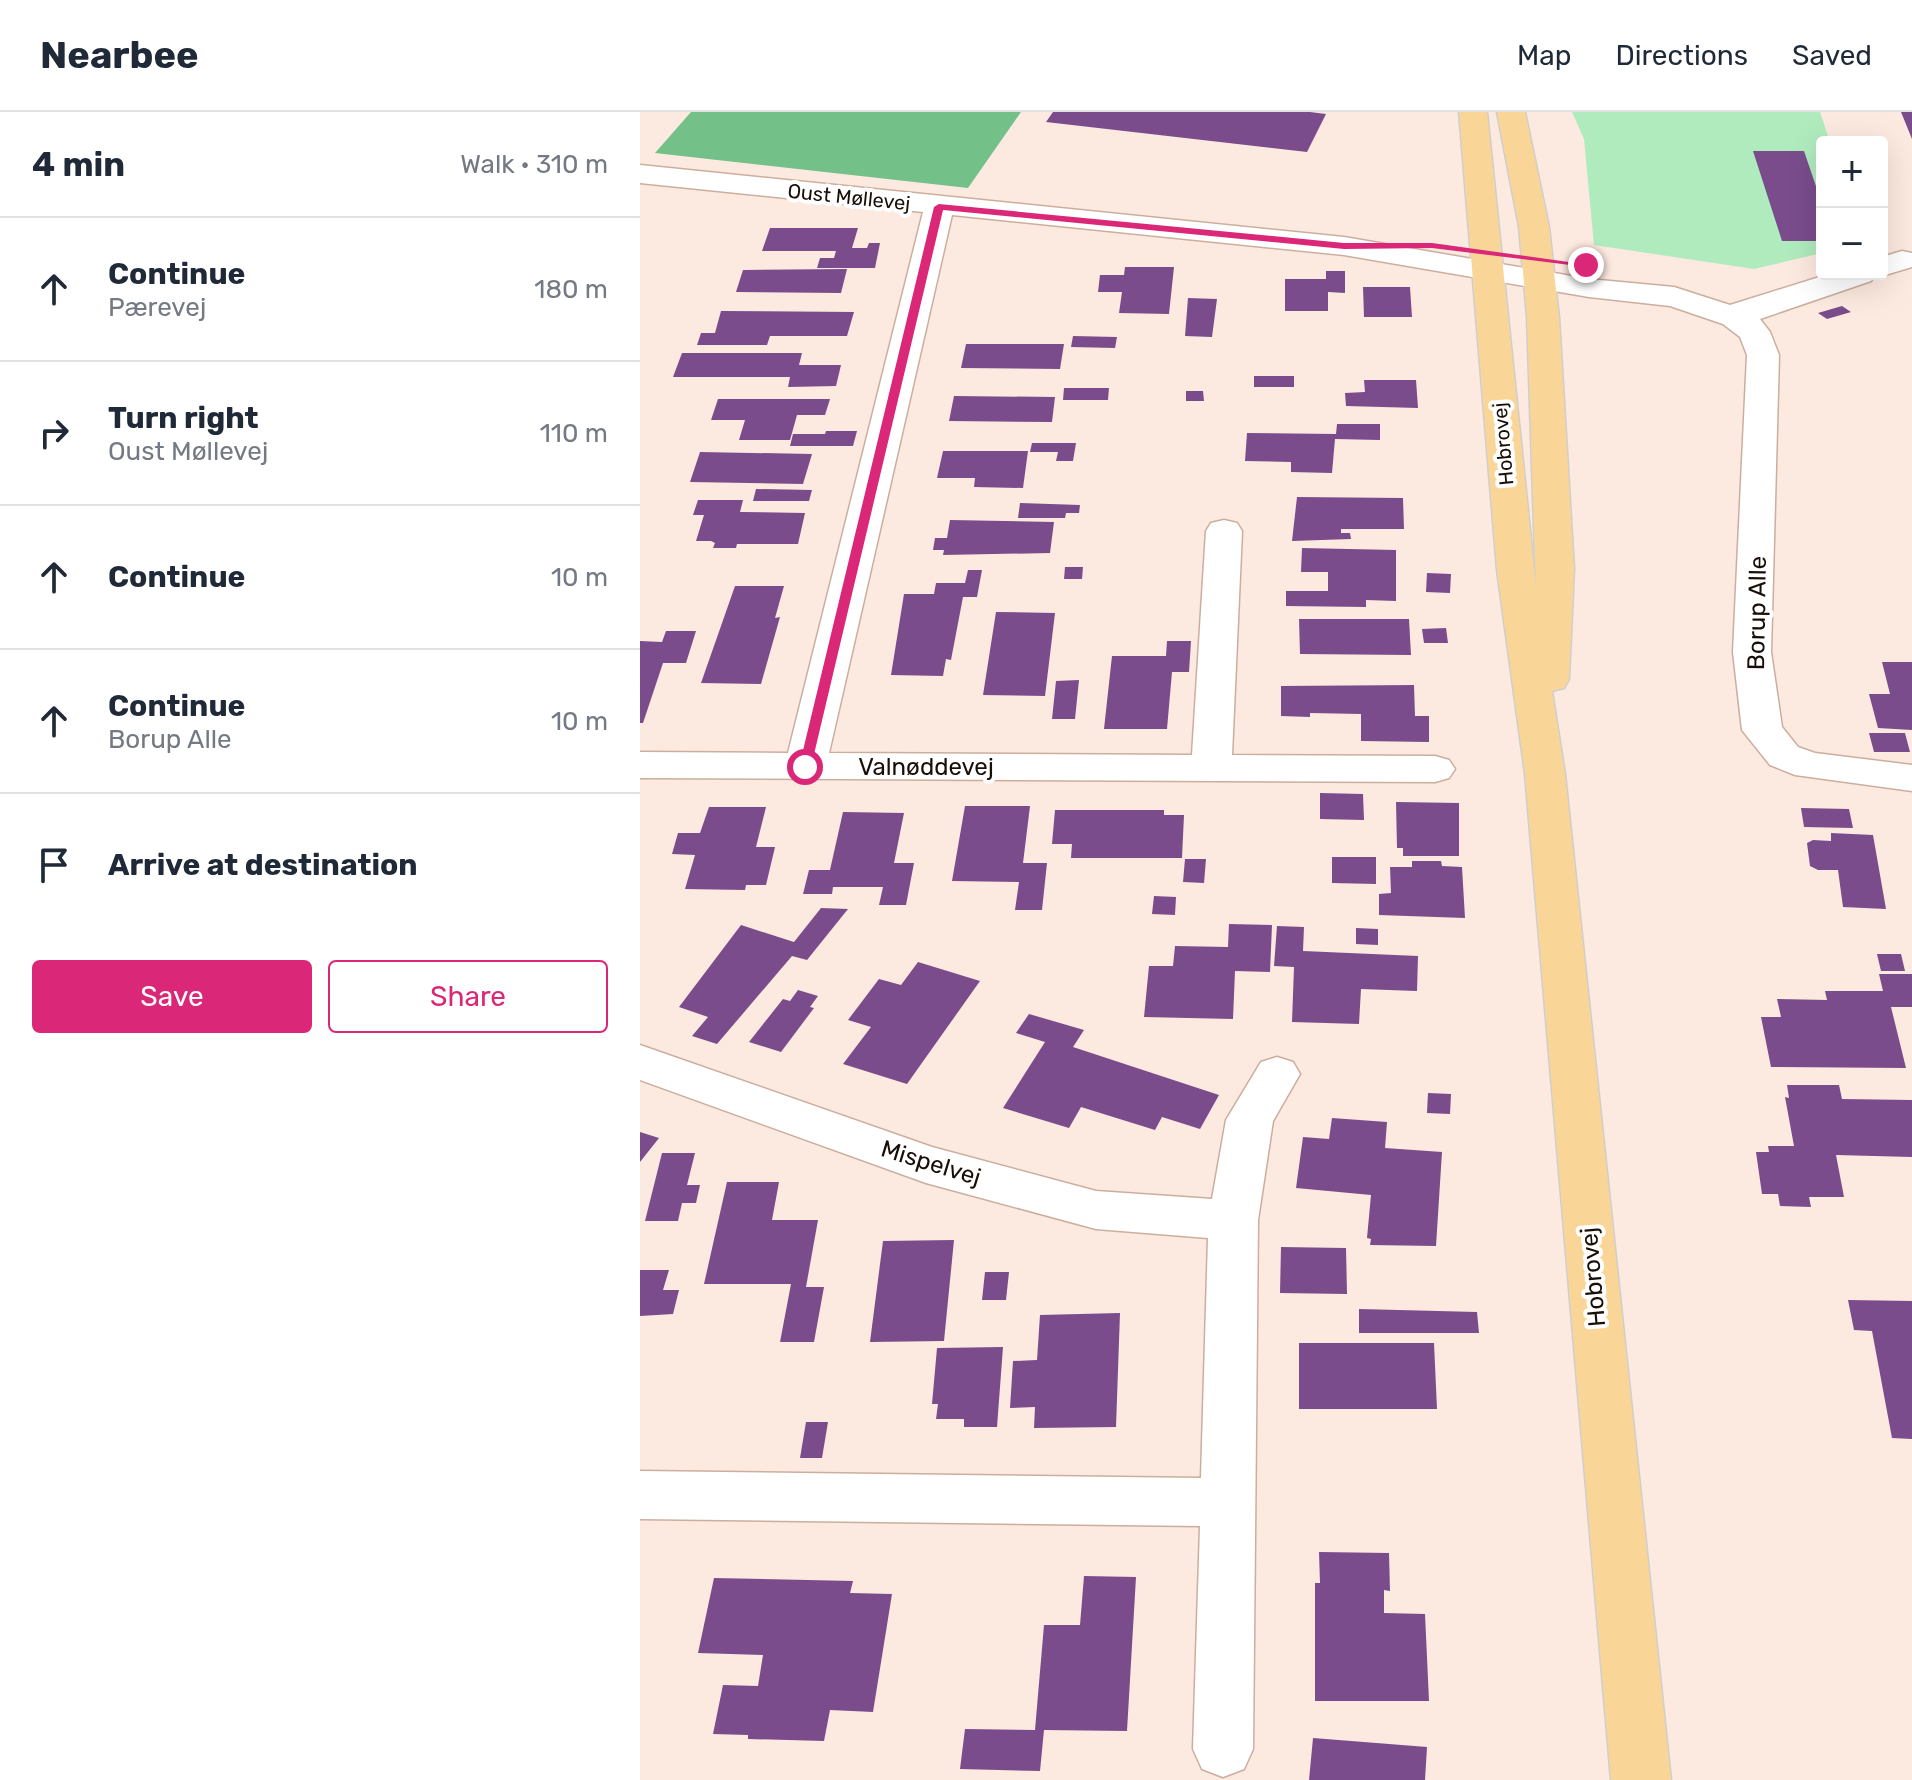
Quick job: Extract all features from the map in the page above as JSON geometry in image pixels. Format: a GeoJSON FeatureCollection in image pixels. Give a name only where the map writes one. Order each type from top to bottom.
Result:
{"type":"FeatureCollection","features":[{"type":"Feature","properties":{"kind":"main road","name":"Hobrovej"},"geometry":{"type":"LineString","coordinates":[[1473,112],[1515,570],[1545,774],[1641,1780]]}},
{"type":"Feature","properties":{"kind":"main road","name":"Hobrovej"},"geometry":{"type":"LineString","coordinates":[[1511,112],[1538,269],[1556,569],[1545,774]]}},
{"type":"Feature","properties":{"kind":"street","name":"Oust Møllevej"},"geometry":{"type":"LineString","coordinates":[[640,174],[1486,261],[1538,269]]}},
{"type":"Feature","properties":{"kind":"street"},"geometry":{"type":"LineString","coordinates":[[805,767],[939,207]]}},
{"type":"Feature","properties":{"kind":"street"},"geometry":{"type":"LineString","coordinates":[[1538,269],[1674,297],[1742,321],[1845,280]]}},
{"type":"Feature","properties":{"kind":"street","name":"Borup Alle"},"geometry":{"type":"LineString","coordinates":[[1742,321],[1763,355],[1752,652],[1762,730],[1774,748],[1789,759],[1909,789]]}},
{"type":"Feature","properties":{"kind":"street"},"geometry":{"type":"LineString","coordinates":[[1211,769],[1224,531]]}},
{"type":"Feature","properties":{"kind":"street","name":"Valnøddevej"},"geometry":{"type":"LineString","coordinates":[[640,765],[1435,769]]}},
{"type":"Feature","properties":{"kind":"street","name":"Mispelvej"},"geometry":{"type":"LineString","coordinates":[[640,1062],[926,1164],[1096,1210],[1233,1220]]}},
{"type":"Feature","properties":{"kind":"street"},"geometry":{"type":"LineString","coordinates":[[1223,1749],[1225,1502],[1233,1220],[1250,1120],[1277,1074]]}},
{"type":"Feature","properties":{"kind":"street"},"geometry":{"type":"LineString","coordinates":[[640,1495],[1225,1502]]}},
{"type":"Feature","properties":{"kind":"green space"},"geometry":{"type":"Polygon","coordinates":[[[691,112],[1021,112],[968,188],[655,153],[691,112]]]}},
{"type":"Feature","properties":{"kind":"green space"},"geometry":{"type":"Polygon","coordinates":[[[1572,112],[1820,112],[1828,136],[1816,136],[1816,254],[1754,269],[1594,245],[1584,139],[1572,112]]]}},
{"type":"Feature","properties":{"kind":"building"},"geometry":{"type":"Polygon","coordinates":[[[1053,112],[1326,114],[1307,152],[1046,122],[1053,112]]]}},
{"type":"Feature","properties":{"kind":"building"},"geometry":{"type":"Polygon","coordinates":[[[1901,112],[1912,112],[1912,139],[1901,112]]]}},
{"type":"Feature","properties":{"kind":"building"},"geometry":{"type":"Polygon","coordinates":[[[1753,151],[1804,151],[1816,186],[1816,241],[1782,241],[1753,151]]]}},
{"type":"Feature","properties":{"kind":"building"},"geometry":{"type":"Polygon","coordinates":[[[770,228],[858,228],[852,248],[867,248],[869,243],[880,243],[875,268],[817,268],[820,258],[834,258],[836,251],[762,251],[770,228]]]}},
{"type":"Feature","properties":{"kind":"building"},"geometry":{"type":"Polygon","coordinates":[[[1125,267],[1174,267],[1169,314],[1119,313],[1122,292],[1098,292],[1100,275],[1124,275],[1125,267]]]}},
{"type":"Feature","properties":{"kind":"building"},"geometry":{"type":"Polygon","coordinates":[[[847,269],[841,293],[736,292],[743,270],[847,269]]]}},
{"type":"Feature","properties":{"kind":"building"},"geometry":{"type":"Polygon","coordinates":[[[1326,271],[1345,271],[1345,293],[1328,292],[1328,311],[1285,311],[1285,279],[1326,279],[1326,271]]]}},
{"type":"Feature","properties":{"kind":"building"},"geometry":{"type":"Polygon","coordinates":[[[1363,287],[1410,287],[1412,317],[1364,317],[1363,287]]]}},
{"type":"Feature","properties":{"kind":"building"},"geometry":{"type":"Polygon","coordinates":[[[1188,298],[1217,299],[1212,337],[1185,336],[1188,298]]]}},
{"type":"Feature","properties":{"kind":"building"},"geometry":{"type":"Polygon","coordinates":[[[1842,306],[1851,312],[1827,319],[1818,313],[1842,306]]]}},
{"type":"Feature","properties":{"kind":"building"},"geometry":{"type":"Polygon","coordinates":[[[721,311],[854,312],[847,336],[770,336],[767,345],[697,345],[701,333],[715,333],[721,311]]]}},
{"type":"Feature","properties":{"kind":"building"},"geometry":{"type":"Polygon","coordinates":[[[1073,336],[1117,337],[1115,348],[1071,347],[1073,336]]]}},
{"type":"Feature","properties":{"kind":"building"},"geometry":{"type":"Polygon","coordinates":[[[966,344],[1064,344],[1060,369],[961,368],[966,344]]]}},
{"type":"Feature","properties":{"kind":"building"},"geometry":{"type":"Polygon","coordinates":[[[682,353],[802,353],[799,365],[841,365],[836,386],[788,387],[790,377],[673,377],[682,353]]]}},
{"type":"Feature","properties":{"kind":"building"},"geometry":{"type":"Polygon","coordinates":[[[1254,376],[1294,376],[1294,387],[1254,387],[1254,376]]]}},
{"type":"Feature","properties":{"kind":"building"},"geometry":{"type":"Polygon","coordinates":[[[1364,380],[1416,380],[1418,408],[1346,406],[1345,393],[1365,392],[1364,380]]]}},
{"type":"Feature","properties":{"kind":"building"},"geometry":{"type":"Polygon","coordinates":[[[1064,388],[1109,388],[1108,400],[1063,400],[1064,388]]]}},
{"type":"Feature","properties":{"kind":"building"},"geometry":{"type":"Polygon","coordinates":[[[1186,391],[1203,391],[1204,401],[1186,401],[1186,391]]]}},
{"type":"Feature","properties":{"kind":"building"},"geometry":{"type":"Polygon","coordinates":[[[954,396],[1055,397],[1052,422],[949,421],[954,396]]]}},
{"type":"Feature","properties":{"kind":"building"},"geometry":{"type":"Polygon","coordinates":[[[718,399],[830,399],[825,415],[797,415],[790,440],[739,440],[745,420],[711,420],[718,399]]]}},
{"type":"Feature","properties":{"kind":"building"},"geometry":{"type":"Polygon","coordinates":[[[1337,424],[1380,424],[1380,440],[1335,439],[1332,473],[1291,472],[1291,462],[1245,461],[1247,433],[1336,434],[1337,424]]]}},
{"type":"Feature","properties":{"kind":"building"},"geometry":{"type":"Polygon","coordinates":[[[826,431],[857,431],[853,446],[790,446],[793,434],[825,434],[826,431]]]}},
{"type":"Feature","properties":{"kind":"building"},"geometry":{"type":"Polygon","coordinates":[[[1032,443],[1076,443],[1073,461],[1056,461],[1058,452],[1030,452],[1032,443]]]}},
{"type":"Feature","properties":{"kind":"building"},"geometry":{"type":"Polygon","coordinates":[[[943,451],[1028,451],[1023,488],[974,487],[975,478],[937,478],[943,451]]]}},
{"type":"Feature","properties":{"kind":"building"},"geometry":{"type":"Polygon","coordinates":[[[700,452],[812,454],[803,484],[690,482],[700,452]]]}},
{"type":"Feature","properties":{"kind":"building"},"geometry":{"type":"Polygon","coordinates":[[[756,489],[812,490],[809,501],[753,501],[756,489]]]}},
{"type":"Feature","properties":{"kind":"building"},"geometry":{"type":"Polygon","coordinates":[[[1297,497],[1403,498],[1404,529],[1341,529],[1341,533],[1350,533],[1351,539],[1292,541],[1297,497]]]}},
{"type":"Feature","properties":{"kind":"building"},"geometry":{"type":"Polygon","coordinates":[[[698,500],[743,500],[740,512],[805,513],[798,544],[737,544],[736,548],[713,548],[715,543],[711,541],[696,541],[704,515],[693,515],[698,500]]]}},
{"type":"Feature","properties":{"kind":"building"},"geometry":{"type":"Polygon","coordinates":[[[1020,503],[1080,505],[1079,513],[1066,513],[1065,518],[1018,518],[1020,503]]]}},
{"type":"Feature","properties":{"kind":"building"},"geometry":{"type":"Polygon","coordinates":[[[950,520],[1054,522],[1050,553],[943,555],[944,550],[933,550],[935,538],[947,538],[950,520]]]}},
{"type":"Feature","properties":{"kind":"building"},"geometry":{"type":"Polygon","coordinates":[[[1302,548],[1396,550],[1396,601],[1366,600],[1366,607],[1286,606],[1286,591],[1328,591],[1328,572],[1301,572],[1302,548]]]}},
{"type":"Feature","properties":{"kind":"building"},"geometry":{"type":"Polygon","coordinates":[[[1065,567],[1083,567],[1082,579],[1064,579],[1065,567]]]}},
{"type":"Feature","properties":{"kind":"building"},"geometry":{"type":"Polygon","coordinates":[[[968,570],[982,570],[977,597],[963,597],[951,660],[946,659],[943,676],[891,675],[904,594],[934,594],[936,583],[965,583],[968,570]]]}},
{"type":"Feature","properties":{"kind":"building"},"geometry":{"type":"Polygon","coordinates":[[[1427,573],[1451,574],[1450,593],[1426,592],[1427,573]]]}},
{"type":"Feature","properties":{"kind":"building"},"geometry":{"type":"Polygon","coordinates":[[[735,586],[784,586],[775,618],[780,617],[761,684],[701,683],[735,586]]]}},
{"type":"Feature","properties":{"kind":"building"},"geometry":{"type":"Polygon","coordinates":[[[996,612],[1055,613],[1045,696],[983,695],[996,612]]]}},
{"type":"Feature","properties":{"kind":"building"},"geometry":{"type":"Polygon","coordinates":[[[1299,619],[1409,619],[1411,655],[1300,654],[1299,619]]]}},
{"type":"Feature","properties":{"kind":"building"},"geometry":{"type":"Polygon","coordinates":[[[1446,628],[1448,643],[1424,643],[1422,629],[1446,628]]]}},
{"type":"Feature","properties":{"kind":"building"},"geometry":{"type":"Polygon","coordinates":[[[666,631],[696,631],[686,663],[663,663],[643,723],[640,723],[640,641],[662,642],[666,631]]]}},
{"type":"Feature","properties":{"kind":"building"},"geometry":{"type":"Polygon","coordinates":[[[1167,641],[1191,641],[1189,672],[1172,672],[1167,729],[1104,729],[1112,656],[1166,656],[1167,641]]]}},
{"type":"Feature","properties":{"kind":"building"},"geometry":{"type":"Polygon","coordinates":[[[1882,662],[1912,662],[1912,730],[1878,728],[1869,694],[1890,694],[1882,662]]]}},
{"type":"Feature","properties":{"kind":"building"},"geometry":{"type":"Polygon","coordinates":[[[1079,680],[1075,719],[1052,719],[1056,681],[1079,680]]]}},
{"type":"Feature","properties":{"kind":"building"},"geometry":{"type":"Polygon","coordinates":[[[1414,685],[1415,716],[1429,716],[1429,742],[1361,741],[1361,714],[1281,716],[1281,686],[1414,685]]]}},
{"type":"Feature","properties":{"kind":"building"},"geometry":{"type":"Polygon","coordinates":[[[1869,733],[1905,733],[1910,752],[1874,752],[1869,733]]]}},
{"type":"Feature","properties":{"kind":"building"},"geometry":{"type":"Polygon","coordinates":[[[1320,793],[1363,794],[1364,820],[1320,819],[1320,793]]]}},
{"type":"Feature","properties":{"kind":"building"},"geometry":{"type":"Polygon","coordinates":[[[1396,802],[1459,803],[1459,856],[1403,856],[1403,848],[1397,848],[1396,802]]]}},
{"type":"Feature","properties":{"kind":"building"},"geometry":{"type":"Polygon","coordinates":[[[965,806],[1030,806],[1023,863],[1047,863],[1042,910],[1015,910],[1019,882],[952,881],[965,806]]]}},
{"type":"Feature","properties":{"kind":"building"},"geometry":{"type":"Polygon","coordinates":[[[709,807],[766,807],[756,847],[775,847],[766,885],[746,885],[745,890],[685,889],[695,855],[672,854],[678,833],[700,833],[709,807]]]}},
{"type":"Feature","properties":{"kind":"building"},"geometry":{"type":"Polygon","coordinates":[[[1801,808],[1849,809],[1853,828],[1804,827],[1801,808]]]}},
{"type":"Feature","properties":{"kind":"building"},"geometry":{"type":"Polygon","coordinates":[[[1055,810],[1164,810],[1164,815],[1184,815],[1182,858],[1071,858],[1072,844],[1052,844],[1055,810]]]}},
{"type":"Feature","properties":{"kind":"building"},"geometry":{"type":"Polygon","coordinates":[[[843,812],[904,813],[894,863],[914,863],[906,905],[879,905],[883,887],[833,887],[832,894],[803,894],[809,870],[830,870],[843,812]]]}},
{"type":"Feature","properties":{"kind":"building"},"geometry":{"type":"Polygon","coordinates":[[[1831,833],[1873,835],[1886,909],[1843,907],[1838,870],[1818,870],[1810,866],[1807,843],[1813,840],[1831,841],[1831,833]]]}},
{"type":"Feature","properties":{"kind":"building"},"geometry":{"type":"Polygon","coordinates":[[[1332,857],[1376,857],[1376,884],[1332,883],[1332,857]]]}},
{"type":"Feature","properties":{"kind":"building"},"geometry":{"type":"Polygon","coordinates":[[[1185,859],[1206,859],[1204,883],[1183,882],[1185,859]]]}},
{"type":"Feature","properties":{"kind":"building"},"geometry":{"type":"Polygon","coordinates":[[[1412,861],[1441,861],[1442,866],[1462,867],[1465,918],[1379,915],[1379,894],[1391,893],[1390,867],[1412,867],[1412,861]]]}},
{"type":"Feature","properties":{"kind":"building"},"geometry":{"type":"Polygon","coordinates":[[[1154,896],[1176,897],[1175,915],[1152,914],[1154,896]]]}},
{"type":"Feature","properties":{"kind":"building"},"geometry":{"type":"Polygon","coordinates":[[[821,908],[848,909],[807,960],[792,956],[717,1044],[692,1036],[708,1017],[679,1007],[741,925],[794,942],[821,908]]]}},
{"type":"Feature","properties":{"kind":"building"},"geometry":{"type":"Polygon","coordinates":[[[1229,924],[1272,925],[1270,972],[1235,971],[1233,1019],[1144,1017],[1149,966],[1173,966],[1175,946],[1228,947],[1229,924]]]}},
{"type":"Feature","properties":{"kind":"building"},"geometry":{"type":"Polygon","coordinates":[[[1277,926],[1304,927],[1303,951],[1418,956],[1417,991],[1361,989],[1359,1024],[1292,1022],[1294,967],[1274,966],[1277,926]]]}},
{"type":"Feature","properties":{"kind":"building"},"geometry":{"type":"Polygon","coordinates":[[[1356,928],[1378,929],[1378,945],[1356,944],[1356,928]]]}},
{"type":"Feature","properties":{"kind":"building"},"geometry":{"type":"Polygon","coordinates":[[[1877,954],[1901,954],[1905,971],[1881,971],[1877,954]]]}},
{"type":"Feature","properties":{"kind":"building"},"geometry":{"type":"Polygon","coordinates":[[[918,962],[980,981],[907,1084],[843,1064],[871,1027],[848,1020],[879,979],[901,985],[918,962]]]}},
{"type":"Feature","properties":{"kind":"building"},"geometry":{"type":"Polygon","coordinates":[[[1879,974],[1912,974],[1912,1007],[1891,1007],[1906,1068],[1771,1067],[1761,1017],[1781,1017],[1777,999],[1827,1000],[1825,991],[1883,991],[1879,974]]]}},
{"type":"Feature","properties":{"kind":"building"},"geometry":{"type":"Polygon","coordinates":[[[798,990],[818,996],[810,1007],[814,1008],[781,1052],[749,1042],[783,999],[790,1001],[798,990]]]}},
{"type":"Feature","properties":{"kind":"building"},"geometry":{"type":"Polygon","coordinates":[[[1029,1014],[1084,1030],[1073,1047],[1219,1095],[1200,1129],[1162,1117],[1155,1130],[1081,1107],[1069,1128],[1003,1108],[1045,1042],[1016,1033],[1029,1014]]]}},
{"type":"Feature","properties":{"kind":"building"},"geometry":{"type":"Polygon","coordinates":[[[1787,1085],[1839,1085],[1842,1099],[1912,1100],[1912,1157],[1836,1155],[1844,1197],[1809,1197],[1811,1207],[1780,1206],[1778,1194],[1762,1194],[1756,1152],[1769,1152],[1768,1146],[1794,1146],[1785,1097],[1789,1098],[1787,1085]]]}},
{"type":"Feature","properties":{"kind":"building"},"geometry":{"type":"Polygon","coordinates":[[[1428,1093],[1451,1094],[1450,1114],[1427,1113],[1428,1093]]]}},
{"type":"Feature","properties":{"kind":"building"},"geometry":{"type":"Polygon","coordinates":[[[1332,1118],[1387,1122],[1385,1148],[1442,1152],[1436,1246],[1370,1245],[1371,1239],[1367,1238],[1371,1195],[1296,1188],[1303,1137],[1329,1139],[1332,1118]]]}},
{"type":"Feature","properties":{"kind":"building"},"geometry":{"type":"Polygon","coordinates":[[[640,1132],[659,1138],[640,1162],[640,1132]]]}},
{"type":"Feature","properties":{"kind":"building"},"geometry":{"type":"Polygon","coordinates":[[[662,1153],[695,1153],[687,1185],[700,1185],[696,1203],[682,1203],[678,1221],[645,1221],[662,1153]]]}},
{"type":"Feature","properties":{"kind":"building"},"geometry":{"type":"Polygon","coordinates":[[[727,1182],[779,1182],[772,1220],[818,1220],[806,1287],[824,1287],[814,1342],[780,1342],[791,1284],[704,1284],[727,1182]]]}},
{"type":"Feature","properties":{"kind":"building"},"geometry":{"type":"Polygon","coordinates":[[[954,1240],[944,1341],[870,1342],[883,1241],[954,1240]]]}},
{"type":"Feature","properties":{"kind":"building"},"geometry":{"type":"Polygon","coordinates":[[[1281,1247],[1346,1248],[1347,1294],[1280,1293],[1281,1247]]]}},
{"type":"Feature","properties":{"kind":"building"},"geometry":{"type":"Polygon","coordinates":[[[640,1270],[669,1270],[663,1290],[679,1290],[673,1314],[640,1316],[640,1270]]]}},
{"type":"Feature","properties":{"kind":"building"},"geometry":{"type":"Polygon","coordinates":[[[985,1272],[1009,1272],[1006,1300],[982,1300],[985,1272]]]}},
{"type":"Feature","properties":{"kind":"building"},"geometry":{"type":"Polygon","coordinates":[[[1848,1300],[1912,1301],[1912,1439],[1892,1438],[1872,1331],[1854,1330],[1848,1300]]]}},
{"type":"Feature","properties":{"kind":"building"},"geometry":{"type":"Polygon","coordinates":[[[1359,1309],[1477,1312],[1479,1333],[1359,1333],[1359,1309]]]}},
{"type":"Feature","properties":{"kind":"building"},"geometry":{"type":"Polygon","coordinates":[[[1120,1313],[1116,1427],[1034,1428],[1035,1407],[1010,1408],[1013,1361],[1037,1360],[1040,1315],[1120,1313]]]}},
{"type":"Feature","properties":{"kind":"building"},"geometry":{"type":"Polygon","coordinates":[[[1299,1343],[1434,1343],[1437,1409],[1299,1409],[1299,1343]]]}},
{"type":"Feature","properties":{"kind":"building"},"geometry":{"type":"Polygon","coordinates":[[[1003,1347],[997,1427],[964,1427],[964,1419],[936,1419],[938,1404],[932,1404],[937,1348],[1003,1347]]]}},
{"type":"Feature","properties":{"kind":"building"},"geometry":{"type":"Polygon","coordinates":[[[806,1422],[828,1422],[822,1458],[800,1458],[806,1422]]]}},
{"type":"Feature","properties":{"kind":"building"},"geometry":{"type":"Polygon","coordinates":[[[1319,1552],[1389,1553],[1390,1591],[1384,1590],[1384,1613],[1425,1614],[1429,1701],[1315,1701],[1315,1583],[1320,1583],[1319,1552]]]}},
{"type":"Feature","properties":{"kind":"building"},"geometry":{"type":"Polygon","coordinates":[[[1084,1576],[1136,1577],[1127,1731],[1044,1730],[1040,1771],[960,1769],[965,1729],[1035,1730],[1044,1625],[1080,1625],[1084,1576]]]}},
{"type":"Feature","properties":{"kind":"building"},"geometry":{"type":"Polygon","coordinates":[[[714,1578],[853,1581],[850,1593],[892,1594],[873,1712],[830,1710],[824,1741],[748,1739],[748,1735],[713,1734],[723,1685],[758,1686],[763,1655],[698,1653],[714,1578]]]}},
{"type":"Feature","properties":{"kind":"building"},"geometry":{"type":"Polygon","coordinates":[[[1313,1738],[1427,1747],[1425,1780],[1309,1780],[1313,1738]]]}},
{"type":"Feature","properties":{"kind":"route"},"geometry":{"type":"LineString","coordinates":[[805,767],[939,207],[1344,246],[1432,246],[1586,265]]}}]}
